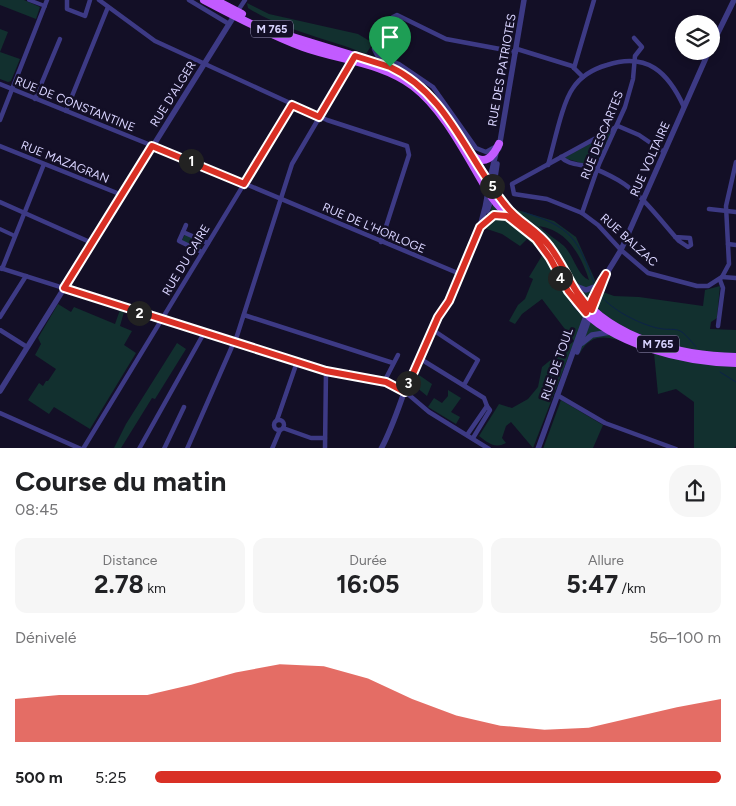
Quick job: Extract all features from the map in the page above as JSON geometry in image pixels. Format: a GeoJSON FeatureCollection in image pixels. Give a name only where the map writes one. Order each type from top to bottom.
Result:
{"type":"FeatureCollection","features":[{"type":"Feature","properties":{"kind":"main road","name":"M 765"},"geometry":{"type":"LineString","coordinates":[[204,0],[305,45],[390,67],[418,84],[439,106],[472,155],[491,190],[509,210],[532,228],[548,245],[589,312],[618,328],[650,342],[690,352],[736,357]]}},
{"type":"Feature","properties":{"kind":"main road","name":"M 765"},"geometry":{"type":"LineString","coordinates":[[215,0],[236,14]]}},
{"type":"Feature","properties":{"kind":"main road","name":"M 765"},"geometry":{"type":"LineString","coordinates":[[354,59],[394,75],[422,94],[444,122],[507,216],[531,234],[543,247],[568,291],[589,312],[620,335],[671,354],[702,360],[736,363]]}},
{"type":"Feature","properties":{"kind":"main road"},"geometry":{"type":"LineString","coordinates":[[472,155],[478,159],[486,160],[494,155],[499,144]]}},
{"type":"Feature","properties":{"kind":"main road"},"geometry":{"type":"LineString","coordinates":[[480,227],[494,215],[507,216]]}},
{"type":"Feature","properties":{"kind":"street"},"geometry":{"type":"LineString","coordinates":[[29,0],[44,6]]}},
{"type":"Feature","properties":{"kind":"street"},"geometry":{"type":"LineString","coordinates":[[0,120],[2,107],[12,90],[47,0]]}},
{"type":"Feature","properties":{"kind":"street"},"geometry":{"type":"LineString","coordinates":[[67,0],[67,9],[85,16],[90,0]]}},
{"type":"Feature","properties":{"kind":"street"},"geometry":{"type":"LineString","coordinates":[[99,0],[151,39],[205,62],[319,117],[403,144],[408,148],[409,155],[381,242]]}},
{"type":"Feature","properties":{"kind":"street"},"geometry":{"type":"LineString","coordinates":[[189,0],[230,24]]}},
{"type":"Feature","properties":{"kind":"street"},"geometry":{"type":"LineString","coordinates":[[236,14],[244,0]]}},
{"type":"Feature","properties":{"kind":"street","name":"RUE DES PATRIOTES"},"geometry":{"type":"LineString","coordinates":[[475,236],[480,227],[491,190],[524,0]]}},
{"type":"Feature","properties":{"kind":"street"},"geometry":{"type":"LineString","coordinates":[[574,68],[594,0]]}},
{"type":"Feature","properties":{"kind":"street"},"geometry":{"type":"LineString","coordinates":[[720,32],[733,10],[734,0]]}},
{"type":"Feature","properties":{"kind":"street"},"geometry":{"type":"LineString","coordinates":[[66,111],[108,7]]}},
{"type":"Feature","properties":{"kind":"street","name":"RUE D'ALGER"},"geometry":{"type":"LineString","coordinates":[[0,391],[236,14]]}},
{"type":"Feature","properties":{"kind":"street"},"geometry":{"type":"LineString","coordinates":[[499,144],[484,152],[478,150],[433,87],[399,64],[377,55],[374,49],[393,17],[397,15],[446,39],[516,50],[574,68],[582,77]]}},
{"type":"Feature","properties":{"kind":"street","name":"RUE DESCARTES"},"geometry":{"type":"LineString","coordinates":[[582,213],[598,163],[618,126],[630,94],[635,54],[642,46],[634,38]]}},
{"type":"Feature","properties":{"kind":"street"},"geometry":{"type":"LineString","coordinates":[[35,99],[60,39]]}},
{"type":"Feature","properties":{"kind":"street"},"geometry":{"type":"LineString","coordinates":[[187,448],[244,315],[292,162],[354,59]]}},
{"type":"Feature","properties":{"kind":"street"},"geometry":{"type":"LineString","coordinates":[[548,164],[570,92],[582,77],[601,66],[624,60],[634,60],[652,66],[662,73],[675,88],[684,107]]}},
{"type":"Feature","properties":{"kind":"street","name":"RUE VOLTAIRE"},"geometry":{"type":"LineString","coordinates":[[589,312],[598,284],[621,250],[705,60]]}},
{"type":"Feature","properties":{"kind":"street","name":"RUE DE CONSTANTINE"},"geometry":{"type":"LineString","coordinates":[[0,84],[280,200]]}},
{"type":"Feature","properties":{"kind":"street","name":"RUE DU CAIRE"},"geometry":{"type":"LineString","coordinates":[[82,448],[292,105]]}},
{"type":"Feature","properties":{"kind":"street"},"geometry":{"type":"LineString","coordinates":[[548,164],[618,126],[639,134],[664,152]]}},
{"type":"Feature","properties":{"kind":"street"},"geometry":{"type":"LineString","coordinates":[[472,143],[472,155]]}},
{"type":"Feature","properties":{"kind":"street","name":"RUE MAZAGRAN"},"geometry":{"type":"LineString","coordinates":[[0,146],[122,196]]}},
{"type":"Feature","properties":{"kind":"street"},"geometry":{"type":"LineString","coordinates":[[561,157],[566,162],[591,166],[623,183],[676,237]]}},
{"type":"Feature","properties":{"kind":"street"},"geometry":{"type":"LineString","coordinates":[[718,326],[723,288],[721,279],[729,264],[726,211],[736,162]]}},
{"type":"Feature","properties":{"kind":"street"},"geometry":{"type":"LineString","coordinates":[[44,164],[1,268],[326,371],[384,382],[405,392],[427,410],[489,448]]}},
{"type":"Feature","properties":{"kind":"street","name":"RUE BALZAC"},"geometry":{"type":"LineString","coordinates":[[548,164],[512,184],[514,194],[547,198],[582,213],[604,230],[621,250],[650,274],[701,287],[712,285],[721,279],[736,278]]}},
{"type":"Feature","properties":{"kind":"street","name":"RUE DES PATRIOTES"},"geometry":{"type":"LineString","coordinates":[[381,448],[419,358],[460,274],[491,190]]}},
{"type":"Feature","properties":{"kind":"street","name":"RUE DE L'HORLOGE"},"geometry":{"type":"LineString","coordinates":[[280,200],[460,274]]}},
{"type":"Feature","properties":{"kind":"street"},"geometry":{"type":"LineString","coordinates":[[0,202],[92,243]]}},
{"type":"Feature","properties":{"kind":"street"},"geometry":{"type":"LineString","coordinates":[[709,209],[736,212]]}},
{"type":"Feature","properties":{"kind":"street"},"geometry":{"type":"LineString","coordinates":[[176,248],[186,224]]}},
{"type":"Feature","properties":{"kind":"street"},"geometry":{"type":"LineString","coordinates":[[0,229],[15,236]]}},
{"type":"Feature","properties":{"kind":"street"},"geometry":{"type":"LineString","coordinates":[[183,232],[208,243]]}},
{"type":"Feature","properties":{"kind":"street"},"geometry":{"type":"LineString","coordinates":[[179,242],[202,252]]}},
{"type":"Feature","properties":{"kind":"street"},"geometry":{"type":"LineString","coordinates":[[728,244],[736,245]]}},
{"type":"Feature","properties":{"kind":"street","name":"RUE VOLTAIRE"},"geometry":{"type":"LineString","coordinates":[[589,312],[606,274]]}},
{"type":"Feature","properties":{"kind":"street"},"geometry":{"type":"LineString","coordinates":[[0,317],[26,276]]}},
{"type":"Feature","properties":{"kind":"street"},"geometry":{"type":"LineString","coordinates":[[568,280],[576,287],[586,290],[598,284]]}},
{"type":"Feature","properties":{"kind":"street","name":"RUE DE TOUL"},"geometry":{"type":"LineString","coordinates":[[538,448],[577,351],[589,312]]}},
{"type":"Feature","properties":{"kind":"street","name":"RUE DE TOUL"},"geometry":{"type":"LineString","coordinates":[[559,396],[589,312]]}},
{"type":"Feature","properties":{"kind":"street"},"geometry":{"type":"LineString","coordinates":[[244,315],[393,363]]}},
{"type":"Feature","properties":{"kind":"street"},"geometry":{"type":"LineString","coordinates":[[0,330],[27,347]]}},
{"type":"Feature","properties":{"kind":"street"},"geometry":{"type":"LineString","coordinates":[[433,330],[478,360],[464,385]]}},
{"type":"Feature","properties":{"kind":"street","name":"RUE DE TOUL"},"geometry":{"type":"LineString","coordinates":[[577,351],[582,342],[592,334],[606,332],[620,335]]}},
{"type":"Feature","properties":{"kind":"street"},"geometry":{"type":"LineString","coordinates":[[139,448],[204,333]]}},
{"type":"Feature","properties":{"kind":"street"},"geometry":{"type":"LineString","coordinates":[[384,382],[398,355]]}},
{"type":"Feature","properties":{"kind":"street"},"geometry":{"type":"LineString","coordinates":[[419,358],[484,398],[490,410],[473,438]]}},
{"type":"Feature","properties":{"kind":"street"},"geometry":{"type":"LineString","coordinates":[[297,362],[274,427],[311,438],[325,438]]}},
{"type":"Feature","properties":{"kind":"street"},"geometry":{"type":"LineString","coordinates":[[325,448],[326,371]]}},
{"type":"Feature","properties":{"kind":"street"},"geometry":{"type":"LineString","coordinates":[[559,396],[605,423],[676,448]]}},
{"type":"Feature","properties":{"kind":"street"},"geometry":{"type":"LineString","coordinates":[[467,435],[487,406]]}},
{"type":"Feature","properties":{"kind":"street"},"geometry":{"type":"LineString","coordinates":[[164,448],[184,407]]}},
{"type":"Feature","properties":{"kind":"street"},"geometry":{"type":"LineString","coordinates":[[0,413],[82,448]]}},
{"type":"Feature","properties":{"kind":"street"},"geometry":{"type":"LineString","coordinates":[[272,448],[282,429],[282,422],[277,420]]}},
{"type":"Feature","properties":{"kind":"green space"},"geometry":{"type":"Polygon","coordinates":[[[0,0],[24,0],[40,7],[36,19],[0,5],[0,0]]]}},
{"type":"Feature","properties":{"kind":"green space"},"geometry":{"type":"Polygon","coordinates":[[[247,3],[269,14],[358,34],[373,43],[366,54],[276,23],[248,8],[247,3]]]}},
{"type":"Feature","properties":{"kind":"green space"},"geometry":{"type":"Polygon","coordinates":[[[0,29],[8,32],[0,52],[0,29]]]}},
{"type":"Feature","properties":{"kind":"green space"},"geometry":{"type":"Polygon","coordinates":[[[0,52],[20,59],[11,81],[8,82],[0,79],[0,52]]]}},
{"type":"Feature","properties":{"kind":"green space"},"geometry":{"type":"Polygon","coordinates":[[[613,131],[595,167],[564,158],[613,131]]]}},
{"type":"Feature","properties":{"kind":"green space"},"geometry":{"type":"Polygon","coordinates":[[[504,195],[514,209],[554,221],[576,237],[595,280],[603,292],[614,296],[639,297],[703,306],[705,290],[720,286],[717,318],[711,322],[710,329],[736,330],[736,446],[734,448],[694,448],[694,402],[676,389],[658,394],[654,353],[625,342],[605,338],[595,339],[587,344],[580,353],[571,350],[533,448],[511,422],[506,426],[502,438],[506,443],[502,445],[489,443],[479,436],[499,404],[512,408],[528,399],[538,387],[542,367],[574,341],[542,299],[522,314],[515,324],[509,321],[518,305],[525,299],[533,279],[529,277],[543,254],[527,239],[520,246],[502,234],[484,228],[492,206],[504,195]],[[539,226],[564,246],[578,270],[589,280],[582,262],[572,245],[549,228],[539,226]]]}},
{"type":"Feature","properties":{"kind":"green space"},"geometry":{"type":"Polygon","coordinates":[[[185,234],[204,242],[199,249],[181,242],[185,234]]]}},
{"type":"Feature","properties":{"kind":"green space"},"geometry":{"type":"Polygon","coordinates":[[[58,304],[71,312],[74,307],[115,324],[120,310],[124,312],[120,326],[132,331],[124,345],[136,353],[90,429],[54,407],[49,414],[28,400],[39,383],[43,386],[56,369],[35,355],[41,344],[38,338],[58,304]]]}},
{"type":"Feature","properties":{"kind":"green space"},"geometry":{"type":"Polygon","coordinates":[[[177,343],[186,349],[155,399],[152,398],[121,448],[114,448],[126,424],[177,343]]]}},
{"type":"Feature","properties":{"kind":"green space"},"geometry":{"type":"Polygon","coordinates":[[[419,375],[432,384],[427,396],[415,386],[411,392],[419,375]]]}},
{"type":"Feature","properties":{"kind":"green space"},"geometry":{"type":"Polygon","coordinates":[[[448,390],[461,398],[451,412],[460,417],[456,424],[428,407],[434,398],[442,403],[448,396],[448,390]]]}},
{"type":"Feature","properties":{"kind":"green space"},"geometry":{"type":"Polygon","coordinates":[[[561,400],[603,425],[593,448],[543,448],[561,400]]]}},
{"type":"Feature","properties":{"kind":"waterway"},"geometry":{"type":"LineString","coordinates":[[523,212],[552,223],[570,236],[577,244],[594,283]]}},
{"type":"Feature","properties":{"kind":"waterway"},"geometry":{"type":"LineString","coordinates":[[602,297],[621,313],[639,322],[656,328],[682,332],[696,347]]}},
{"type":"Feature","properties":{"kind":"waterway"},"geometry":{"type":"LineString","coordinates":[[720,372],[736,382]]}},
{"type":"Feature","properties":{"kind":"route"},"geometry":{"type":"LineString","coordinates":[[390,67],[355,56],[319,117],[292,105],[244,184],[152,146],[64,288],[326,371],[386,382],[405,392],[438,317],[449,301],[475,236],[489,217],[500,214],[507,216],[522,227],[540,244],[550,258],[562,282],[586,313],[589,307],[598,284],[606,274],[592,310],[589,307],[585,303],[573,288],[557,258],[539,234],[511,212],[503,203],[435,101],[412,79],[390,67]]}}]}
